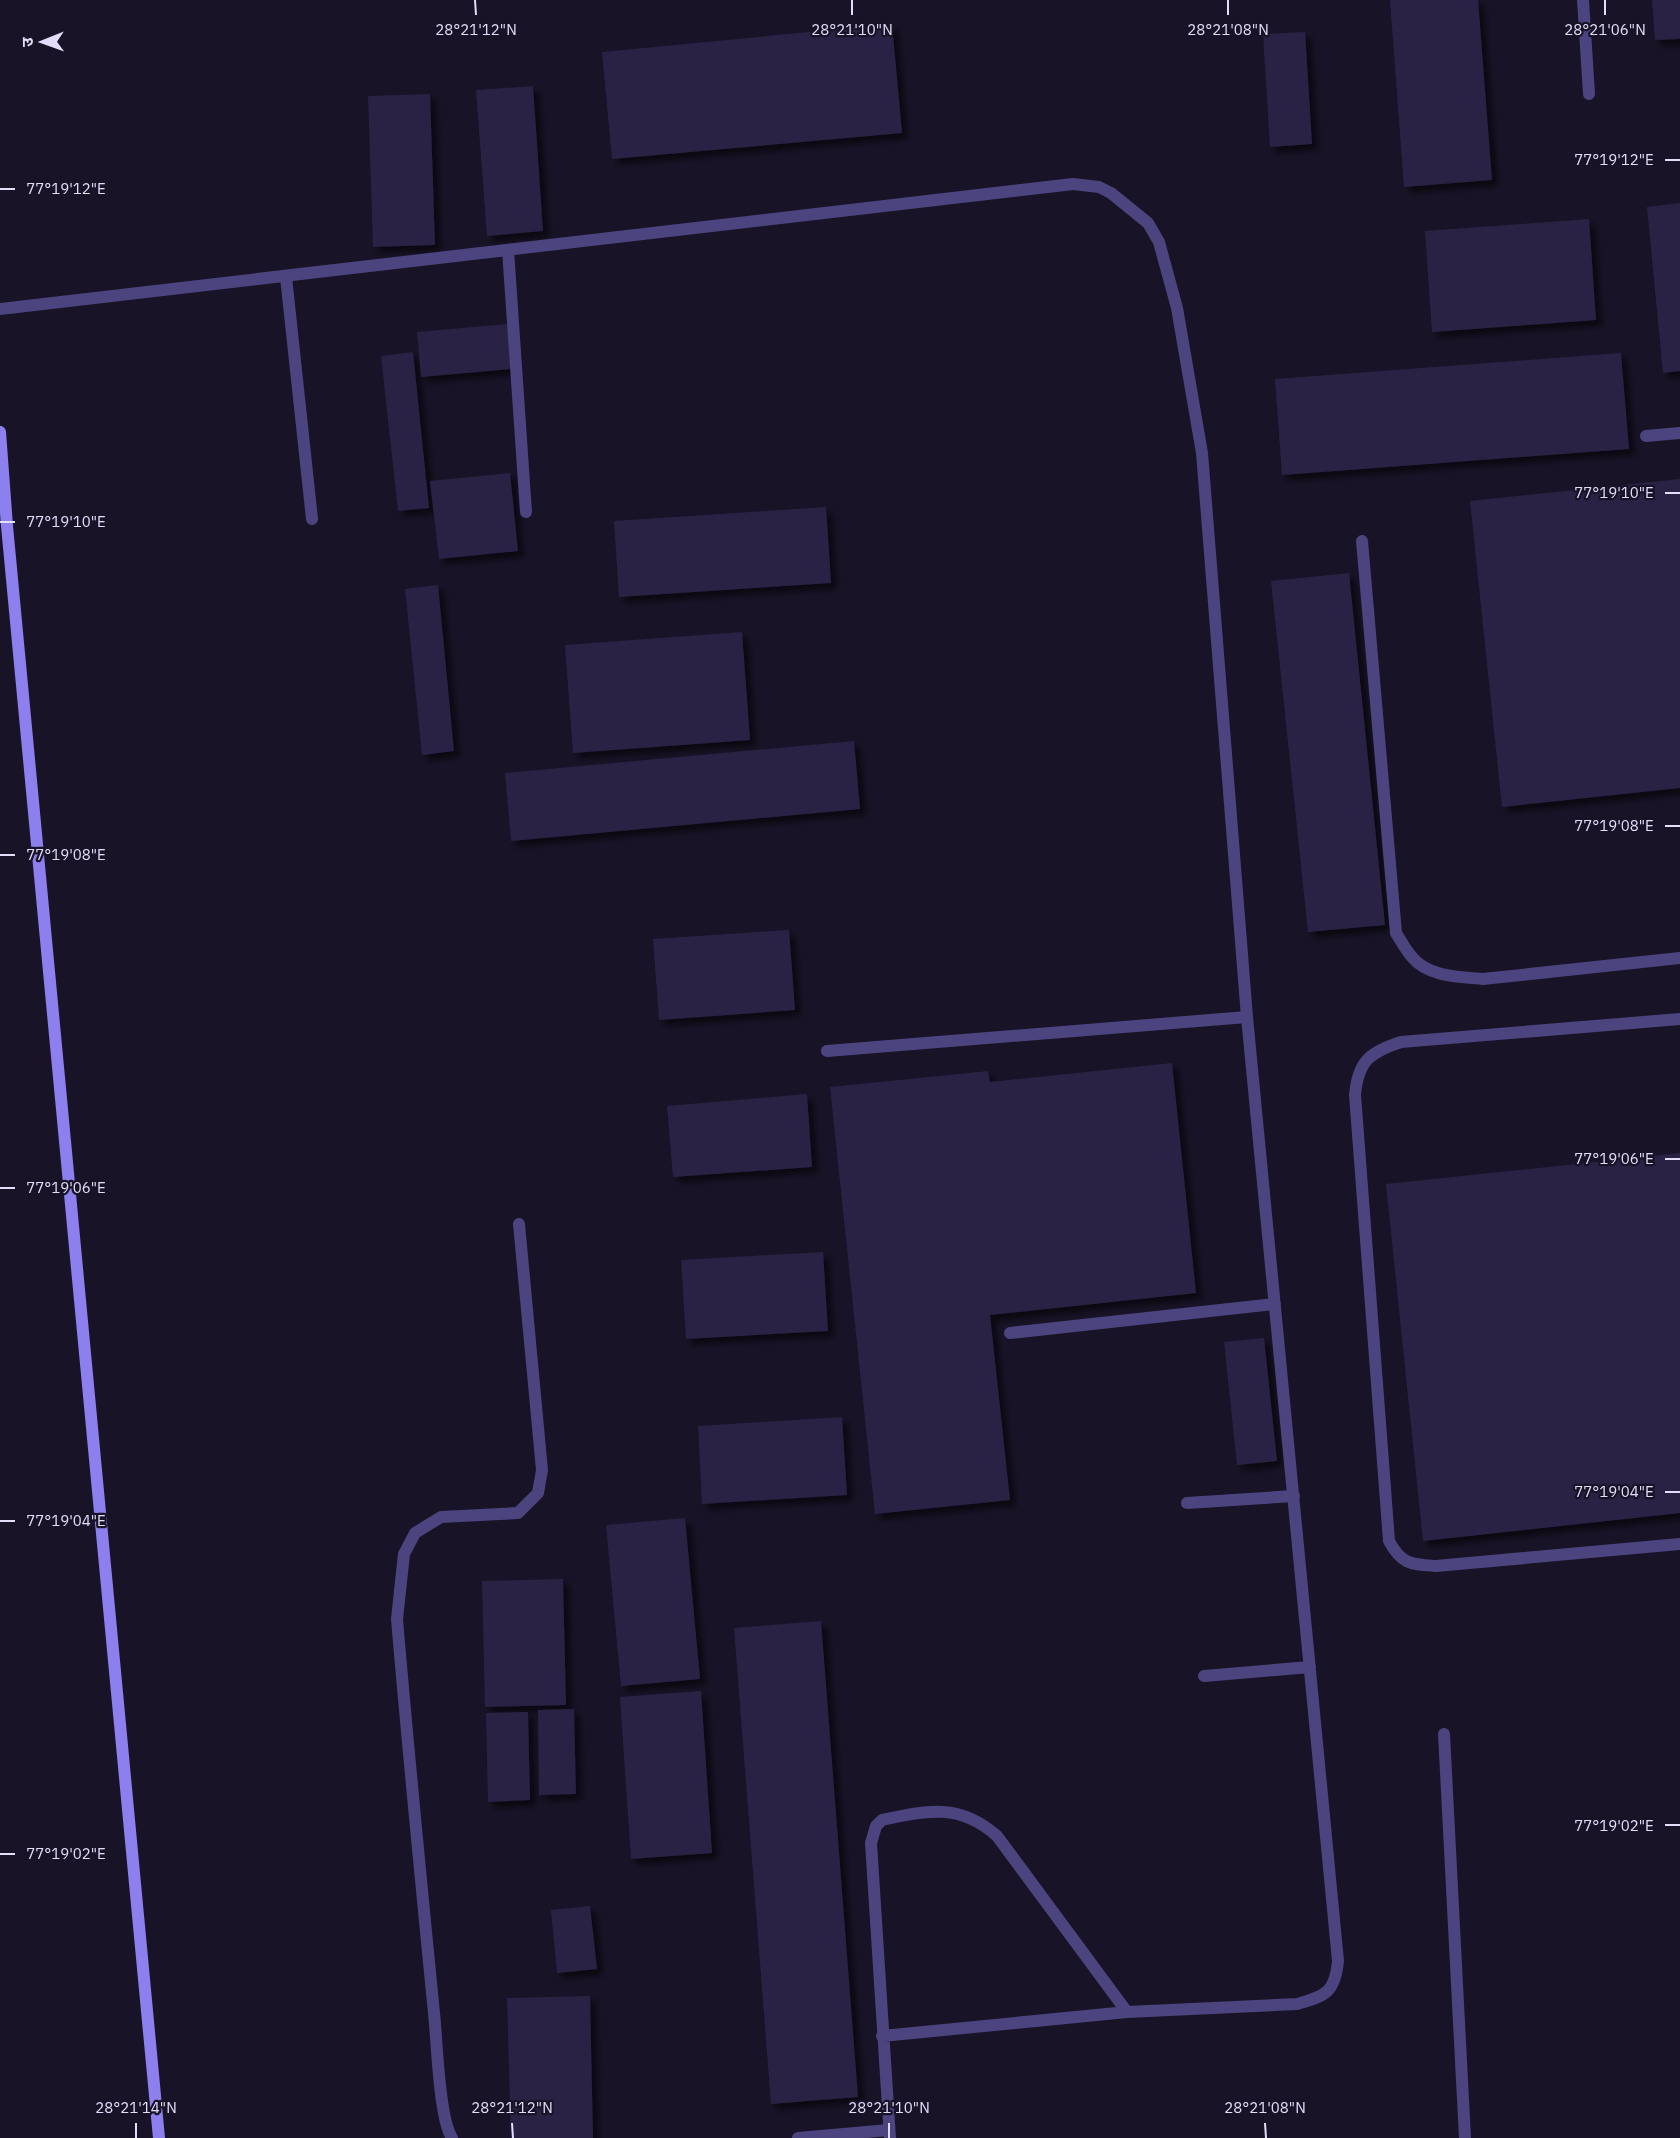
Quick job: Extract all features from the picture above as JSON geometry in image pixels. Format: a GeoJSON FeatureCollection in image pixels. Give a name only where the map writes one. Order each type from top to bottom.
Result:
{"type":"FeatureCollection","features":[{"type":"Feature","properties":{"kind":"street"},"geometry":{"type":"LineString","coordinates":[[0,432],[3,526],[159,2138]]}},
{"type":"Feature","properties":{"kind":"lane"},"geometry":{"type":"LineString","coordinates":[[1583,0],[1589,94]]}},
{"type":"Feature","properties":{"kind":"lane"},"geometry":{"type":"LineString","coordinates":[[0,309],[1073,184],[1099,187],[1111,193],[1148,223],[1159,242],[1177,308],[1202,453],[1247,1017],[1338,1961],[1337,1979],[1329,1992],[1317,1999],[1297,2004],[1127,2012],[882,2036]]}},
{"type":"Feature","properties":{"kind":"lane"},"geometry":{"type":"LineString","coordinates":[[508,250],[526,512]]}},
{"type":"Feature","properties":{"kind":"lane"},"geometry":{"type":"LineString","coordinates":[[286,277],[312,519]]}},
{"type":"Feature","properties":{"kind":"lane"},"geometry":{"type":"LineString","coordinates":[[1646,436],[1680,433]]}},
{"type":"Feature","properties":{"kind":"lane"},"geometry":{"type":"LineString","coordinates":[[1362,541],[1396,933],[1413,959],[1434,972],[1483,979],[1680,958]]}},
{"type":"Feature","properties":{"kind":"lane"},"geometry":{"type":"LineString","coordinates":[[826,1051],[1247,1017]]}},
{"type":"Feature","properties":{"kind":"lane"},"geometry":{"type":"LineString","coordinates":[[1680,1020],[1401,1042],[1383,1048],[1362,1065],[1356,1078],[1354,1095],[1389,1541],[1397,1556],[1414,1564],[1436,1566],[1680,1544]]}},
{"type":"Feature","properties":{"kind":"lane"},"geometry":{"type":"LineString","coordinates":[[452,2138],[448,2131],[442,2096],[397,1618],[399,1582],[404,1554],[415,1533],[441,1517],[518,1513],[538,1493],[542,1470],[519,1224]]}},
{"type":"Feature","properties":{"kind":"lane"},"geometry":{"type":"LineString","coordinates":[[1010,1333],[1275,1304]]}},
{"type":"Feature","properties":{"kind":"lane"},"geometry":{"type":"LineString","coordinates":[[1187,1503],[1294,1496]]}},
{"type":"Feature","properties":{"kind":"lane"},"geometry":{"type":"LineString","coordinates":[[1204,1676],[1310,1667]]}},
{"type":"Feature","properties":{"kind":"lane"},"geometry":{"type":"LineString","coordinates":[[1444,1734],[1465,2138]]}},
{"type":"Feature","properties":{"kind":"lane"},"geometry":{"type":"LineString","coordinates":[[798,2138],[890,2134],[871,1843],[872,1834],[882,1820],[941,1812],[960,1813],[985,1825],[998,1836],[1127,2012]]}},
{"type":"Feature","properties":{"kind":"building"},"geometry":{"type":"Polygon","coordinates":[[[1390,0],[1478,0],[1492,180],[1404,187],[1390,0]]]}},
{"type":"Feature","properties":{"kind":"building"},"geometry":{"type":"Polygon","coordinates":[[[1652,0],[1680,0],[1680,39],[1655,40],[1652,0]]]}},
{"type":"Feature","properties":{"kind":"building"},"geometry":{"type":"Polygon","coordinates":[[[892,24],[902,133],[612,159],[602,52],[892,24]]]}},
{"type":"Feature","properties":{"kind":"building"},"geometry":{"type":"Polygon","coordinates":[[[1305,32],[1312,144],[1270,147],[1263,34],[1305,32]]]}},
{"type":"Feature","properties":{"kind":"building"},"geometry":{"type":"Polygon","coordinates":[[[533,86],[543,231],[487,236],[476,90],[533,86]]]}},
{"type":"Feature","properties":{"kind":"building"},"geometry":{"type":"Polygon","coordinates":[[[430,94],[435,245],[373,247],[368,96],[430,94]]]}},
{"type":"Feature","properties":{"kind":"building"},"geometry":{"type":"Polygon","coordinates":[[[1680,203],[1680,371],[1663,373],[1647,207],[1680,203]]]}},
{"type":"Feature","properties":{"kind":"building"},"geometry":{"type":"Polygon","coordinates":[[[1589,219],[1596,320],[1432,332],[1425,231],[1589,219]]]}},
{"type":"Feature","properties":{"kind":"building"},"geometry":{"type":"Polygon","coordinates":[[[508,324],[511,369],[421,377],[417,332],[508,324]]]}},
{"type":"Feature","properties":{"kind":"building"},"geometry":{"type":"Polygon","coordinates":[[[413,352],[429,508],[398,511],[381,356],[413,352]]]}},
{"type":"Feature","properties":{"kind":"building"},"geometry":{"type":"Polygon","coordinates":[[[1621,353],[1629,449],[1282,475],[1275,379],[1621,353]]]}},
{"type":"Feature","properties":{"kind":"building"},"geometry":{"type":"Polygon","coordinates":[[[510,473],[518,551],[439,559],[430,481],[510,473]]]}},
{"type":"Feature","properties":{"kind":"building"},"geometry":{"type":"Polygon","coordinates":[[[1680,479],[1680,788],[1502,807],[1470,501],[1680,479]]]}},
{"type":"Feature","properties":{"kind":"building"},"geometry":{"type":"Polygon","coordinates":[[[826,507],[831,583],[619,597],[614,521],[826,507]]]}},
{"type":"Feature","properties":{"kind":"building"},"geometry":{"type":"Polygon","coordinates":[[[1349,573],[1385,925],[1308,932],[1271,581],[1349,573]]]}},
{"type":"Feature","properties":{"kind":"building"},"geometry":{"type":"Polygon","coordinates":[[[438,585],[454,751],[422,755],[405,589],[438,585]]]}},
{"type":"Feature","properties":{"kind":"building"},"geometry":{"type":"Polygon","coordinates":[[[742,632],[750,740],[573,753],[565,645],[742,632]]]}},
{"type":"Feature","properties":{"kind":"building"},"geometry":{"type":"Polygon","coordinates":[[[854,741],[860,809],[511,841],[505,773],[854,741]]]}},
{"type":"Feature","properties":{"kind":"building"},"geometry":{"type":"Polygon","coordinates":[[[789,930],[795,1010],[659,1020],[653,939],[789,930]]]}},
{"type":"Feature","properties":{"kind":"building"},"geometry":{"type":"Polygon","coordinates":[[[1172,1063],[1196,1293],[990,1315],[1010,1500],[875,1514],[830,1087],[988,1071],[990,1082],[1172,1063]]]}},
{"type":"Feature","properties":{"kind":"building"},"geometry":{"type":"Polygon","coordinates":[[[807,1094],[812,1167],[673,1177],[667,1106],[807,1094]]]}},
{"type":"Feature","properties":{"kind":"building"},"geometry":{"type":"Polygon","coordinates":[[[1680,1153],[1680,1513],[1423,1541],[1386,1184],[1680,1153]]]}},
{"type":"Feature","properties":{"kind":"building"},"geometry":{"type":"Polygon","coordinates":[[[823,1252],[828,1331],[686,1339],[681,1260],[823,1252]]]}},
{"type":"Feature","properties":{"kind":"building"},"geometry":{"type":"Polygon","coordinates":[[[1264,1338],[1277,1461],[1237,1465],[1224,1342],[1264,1338]]]}},
{"type":"Feature","properties":{"kind":"building"},"geometry":{"type":"Polygon","coordinates":[[[842,1417],[847,1495],[702,1504],[698,1426],[842,1417]]]}},
{"type":"Feature","properties":{"kind":"building"},"geometry":{"type":"Polygon","coordinates":[[[685,1518],[700,1679],[621,1686],[606,1525],[685,1518]]]}},
{"type":"Feature","properties":{"kind":"building"},"geometry":{"type":"Polygon","coordinates":[[[563,1579],[566,1705],[485,1707],[482,1581],[563,1579]]]}},
{"type":"Feature","properties":{"kind":"building"},"geometry":{"type":"Polygon","coordinates":[[[821,1621],[858,2097],[771,2104],[734,1628],[821,1621]]]}},
{"type":"Feature","properties":{"kind":"building"},"geometry":{"type":"Polygon","coordinates":[[[701,1691],[712,1853],[631,1859],[620,1697],[701,1691]]]}},
{"type":"Feature","properties":{"kind":"building"},"geometry":{"type":"Polygon","coordinates":[[[574,1709],[576,1794],[539,1795],[538,1710],[574,1709]]]}},
{"type":"Feature","properties":{"kind":"building"},"geometry":{"type":"Polygon","coordinates":[[[528,1712],[530,1800],[488,1802],[486,1713],[528,1712]]]}},
{"type":"Feature","properties":{"kind":"building"},"geometry":{"type":"Polygon","coordinates":[[[590,1906],[597,1969],[557,1973],[551,1910],[590,1906]]]}},
{"type":"Feature","properties":{"kind":"building"},"geometry":{"type":"Polygon","coordinates":[[[590,1996],[593,2138],[511,2138],[507,1998],[590,1996]]]}}]}
